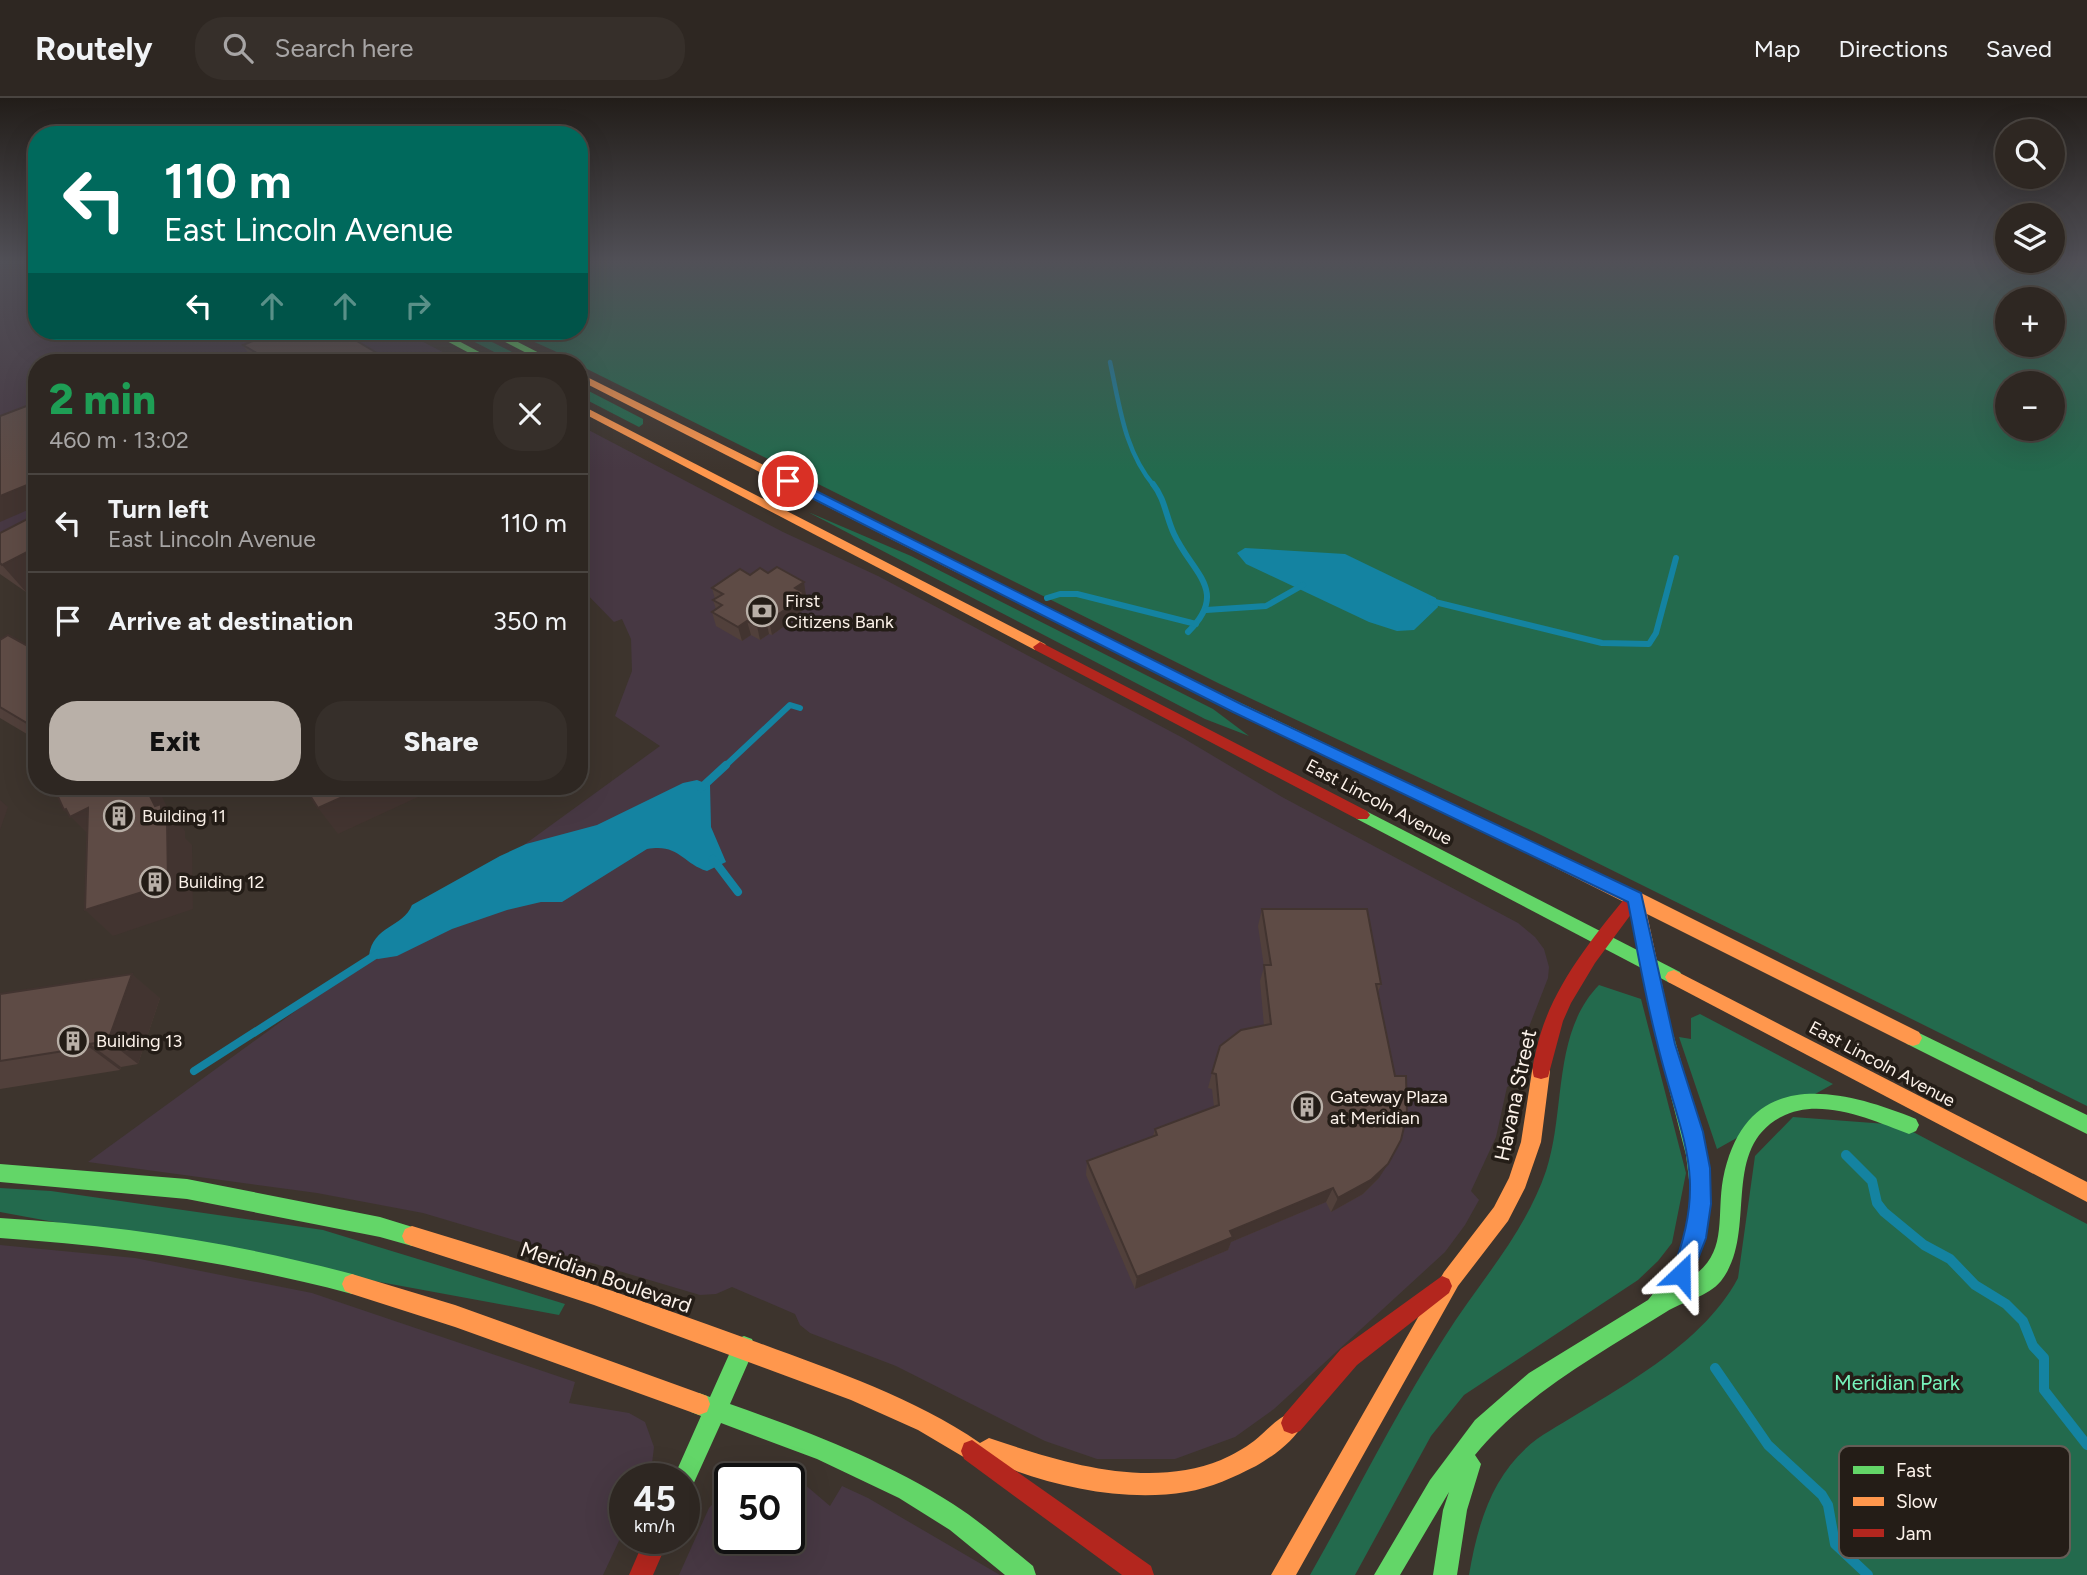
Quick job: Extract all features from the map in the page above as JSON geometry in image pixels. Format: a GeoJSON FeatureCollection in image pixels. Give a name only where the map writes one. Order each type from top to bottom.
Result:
{"type":"FeatureCollection","features":[{"type":"Feature","properties":{"kind":"main road"},"geometry":{"type":"LineString","coordinates":[[445,340],[477,354]]}},
{"type":"Feature","properties":{"kind":"main road"},"geometry":{"type":"LineString","coordinates":[[507,340],[536,354]]}},
{"type":"Feature","properties":{"kind":"main road","name":"East Lincoln Avenue"},"geometry":{"type":"LineString","coordinates":[[588,381],[1238,709],[1635,898],[2087,1125]]}},
{"type":"Feature","properties":{"kind":"main road","name":"East Lincoln Avenue"},"geometry":{"type":"LineString","coordinates":[[588,412],[2087,1192]]}},
{"type":"Feature","properties":{"kind":"main road"},"geometry":{"type":"LineString","coordinates":[[1635,898],[1666,1044],[1695,1141],[1702,1192],[1691,1254],[1672,1289],[1659,1304]]}},
{"type":"Feature","properties":{"kind":"main road","name":"Havana Street"},"geometry":{"type":"LineString","coordinates":[[1283,1575],[1451,1279],[1492,1228],[1518,1181],[1534,1127],[1543,1059],[1553,1020],[1580,966],[1635,898]]}},
{"type":"Feature","properties":{"kind":"main road"},"geometry":{"type":"LineString","coordinates":[[1386,1575],[1460,1454],[1483,1426],[1544,1377],[1659,1304],[1713,1275],[1731,1227],[1734,1176],[1739,1153],[1750,1131],[1772,1111],[1800,1101],[1844,1101],[1876,1109],[1925,1133]]}},
{"type":"Feature","properties":{"kind":"main road","name":"Meridian Boulevard"},"geometry":{"type":"LineString","coordinates":[[0,1173],[187,1189],[380,1227],[502,1263],[744,1347],[869,1396],[943,1430],[1142,1575]]}},
{"type":"Feature","properties":{"kind":"main road"},"geometry":{"type":"LineString","coordinates":[[0,1228],[125,1239],[205,1250],[287,1267],[453,1315],[827,1453],[909,1492],[957,1521],[1024,1575]]}},
{"type":"Feature","properties":{"kind":"main road"},"geometry":{"type":"LineString","coordinates":[[943,1430],[1071,1478],[1105,1484],[1157,1485],[1213,1472],[1265,1447],[1293,1422],[1353,1353],[1451,1279]]}},
{"type":"Feature","properties":{"kind":"main road"},"geometry":{"type":"LineString","coordinates":[[691,1463],[744,1347]]}},
{"type":"Feature","properties":{"kind":"main road"},"geometry":{"type":"LineString","coordinates":[[1445,1575],[1455,1510],[1483,1426]]}},
{"type":"Feature","properties":{"kind":"main road"},"geometry":{"type":"LineString","coordinates":[[641,1575],[650,1554]]}},
{"type":"Feature","properties":{"kind":"shaded area"},"geometry":{"type":"Polygon","coordinates":[[[0,332],[28,332],[28,340],[419,340],[447,354],[28,354],[28,530],[0,543],[0,332]]]}},
{"type":"Feature","properties":{"kind":"shaded area"},"geometry":{"type":"Polygon","coordinates":[[[588,430],[783,532],[878,576],[1183,738],[1282,797],[1518,923],[1535,937],[1544,949],[1549,967],[1548,978],[1527,1032],[1519,1080],[1507,1087],[1496,1137],[1471,1191],[1479,1200],[1465,1225],[1445,1252],[1274,1409],[1235,1437],[1175,1459],[1097,1459],[1045,1441],[896,1366],[810,1333],[800,1325],[795,1314],[732,1287],[716,1294],[700,1295],[423,1213],[317,1193],[88,1162],[660,746],[615,716],[632,671],[631,639],[622,619],[614,622],[588,595],[588,430]]]}},
{"type":"Feature","properties":{"kind":"shaded area"},"geometry":{"type":"Polygon","coordinates":[[[0,1245],[135,1258],[312,1293],[575,1382],[569,1403],[629,1413],[645,1422],[654,1447],[652,1463],[609,1463],[609,1554],[613,1554],[603,1575],[0,1575],[0,1245]]]}},
{"type":"Feature","properties":{"kind":"shaded area"},"geometry":{"type":"Polygon","coordinates":[[[805,1485],[830,1506],[842,1486],[868,1498],[1000,1575],[679,1575],[688,1554],[700,1554],[700,1528],[714,1503],[714,1554],[805,1554],[805,1485]]]}},
{"type":"Feature","properties":{"kind":"green space"},"geometry":{"type":"Polygon","coordinates":[[[588,332],[1995,332],[1995,357],[2065,357],[2065,332],[2087,332],[2087,1106],[1541,835],[1220,684],[588,369],[588,354],[561,354],[530,340],[588,340],[588,332]]]}},
{"type":"Feature","properties":{"kind":"green space"},"geometry":{"type":"Polygon","coordinates":[[[471,340],[488,340],[516,354],[498,354],[471,340]]]}},
{"type":"Feature","properties":{"kind":"green space"},"geometry":{"type":"Polygon","coordinates":[[[588,391],[643,419],[643,424],[639,427],[588,401],[588,391]]]}},
{"type":"Feature","properties":{"kind":"green space"},"geometry":{"type":"Polygon","coordinates":[[[808,512],[911,556],[1213,709],[1249,736],[1205,719],[808,512]]]}},
{"type":"Feature","properties":{"kind":"green space"},"geometry":{"type":"Polygon","coordinates":[[[1599,985],[1641,999],[1686,1173],[1672,1243],[1638,1280],[1464,1395],[1431,1436],[1355,1575],[1310,1575],[1426,1367],[1513,1237],[1537,1194],[1552,1148],[1567,1049],[1584,1004],[1599,985]]]}},
{"type":"Feature","properties":{"kind":"green space"},"geometry":{"type":"Polygon","coordinates":[[[1700,1014],[1833,1084],[1717,1149],[1679,1037],[1691,1039],[1691,1018],[1700,1014]]]}},
{"type":"Feature","properties":{"kind":"green space","name":"Meridian Park"},"geometry":{"type":"Polygon","coordinates":[[[1793,1117],[1900,1125],[2087,1224],[2087,1575],[1469,1575],[1477,1536],[1490,1500],[1509,1467],[1522,1452],[1537,1439],[1620,1388],[1676,1349],[1721,1304],[1738,1278],[1755,1156],[1793,1117]]]}},
{"type":"Feature","properties":{"kind":"green space"},"geometry":{"type":"Polygon","coordinates":[[[0,1188],[51,1191],[323,1230],[565,1304],[559,1315],[0,1212],[0,1188]]]}},
{"type":"Feature","properties":{"kind":"water"},"geometry":{"type":"Polygon","coordinates":[[[1245,548],[1345,554],[1436,598],[1438,607],[1414,630],[1397,631],[1369,622],[1246,564],[1237,553],[1245,548]]]}},
{"type":"Feature","properties":{"kind":"water"},"geometry":{"type":"Polygon","coordinates":[[[697,780],[710,785],[711,827],[726,862],[707,871],[673,851],[647,849],[562,902],[541,902],[507,910],[452,929],[397,956],[378,959],[369,956],[376,938],[408,913],[412,905],[500,856],[526,844],[597,825],[683,783],[697,780]]]}},
{"type":"Feature","properties":{"kind":"building"},"geometry":{"type":"Polygon","coordinates":[[[255,340],[355,340],[379,354],[258,354],[243,345],[255,340]]]}},
{"type":"Feature","properties":{"kind":"building"},"geometry":{"type":"Polygon","coordinates":[[[28,405],[28,485],[0,496],[0,416],[28,405]]]}},
{"type":"Feature","properties":{"kind":"building"},"geometry":{"type":"Polygon","coordinates":[[[28,519],[28,552],[2,565],[0,533],[28,519]]]}},
{"type":"Feature","properties":{"kind":"building","name":"First Citizens Bank"},"geometry":{"type":"Polygon","coordinates":[[[777,567],[804,582],[795,588],[804,593],[769,621],[757,626],[747,621],[738,627],[712,612],[722,605],[713,600],[723,594],[712,588],[740,569],[750,575],[760,568],[768,573],[777,567]]]}},
{"type":"Feature","properties":{"kind":"building"},"geometry":{"type":"Polygon","coordinates":[[[8,635],[28,646],[28,724],[0,707],[0,640],[8,635]]]}},
{"type":"Feature","properties":{"kind":"building"},"geometry":{"type":"Polygon","coordinates":[[[57,795],[150,795],[155,806],[161,804],[161,820],[167,819],[168,884],[85,910],[88,808],[70,817],[66,809],[64,810],[57,795]]]}},
{"type":"Feature","properties":{"kind":"building"},"geometry":{"type":"Polygon","coordinates":[[[310,795],[347,795],[318,808],[310,795]]]}},
{"type":"Feature","properties":{"kind":"building","name":"Gateway Plaza at Meridian"},"geometry":{"type":"Polygon","coordinates":[[[1262,909],[1367,909],[1381,984],[1376,984],[1395,1076],[1406,1076],[1407,1114],[1401,1140],[1388,1164],[1371,1180],[1338,1198],[1333,1188],[1230,1231],[1233,1237],[1137,1277],[1087,1161],[1157,1135],[1155,1129],[1219,1105],[1216,1074],[1212,1073],[1220,1046],[1241,1030],[1271,1024],[1264,965],[1271,965],[1262,909]]]}},
{"type":"Feature","properties":{"kind":"building"},"geometry":{"type":"Polygon","coordinates":[[[132,974],[108,1041],[90,1044],[89,1047],[0,1061],[0,994],[132,974]]]}},
{"type":"Feature","properties":{"kind":"waterway"},"geometry":{"type":"LineString","coordinates":[[1110,362],[1120,412],[1130,443],[1154,486]]}},
{"type":"Feature","properties":{"kind":"waterway"},"geometry":{"type":"LineString","coordinates":[[1153,484],[1181,548],[1204,582],[1206,605],[1195,624]]}},
{"type":"Feature","properties":{"kind":"waterway"},"geometry":{"type":"LineString","coordinates":[[1431,601],[1602,643],[1649,644],[1656,633],[1676,558]]}},
{"type":"Feature","properties":{"kind":"waterway"},"geometry":{"type":"LineString","coordinates":[[1206,610],[1266,606],[1303,585]]}},
{"type":"Feature","properties":{"kind":"waterway"},"geometry":{"type":"LineString","coordinates":[[1047,598],[1060,594],[1077,594],[1195,624]]}},
{"type":"Feature","properties":{"kind":"waterway"},"geometry":{"type":"LineString","coordinates":[[1188,632],[1195,624]]}},
{"type":"Feature","properties":{"kind":"waterway"},"geometry":{"type":"LineString","coordinates":[[724,767],[790,705],[800,708]]}},
{"type":"Feature","properties":{"kind":"waterway"},"geometry":{"type":"LineString","coordinates":[[701,788],[726,765]]}},
{"type":"Feature","properties":{"kind":"waterway"},"geometry":{"type":"LineString","coordinates":[[713,859],[738,892]]}},
{"type":"Feature","properties":{"kind":"waterway"},"geometry":{"type":"LineString","coordinates":[[194,1071],[377,954]]}},
{"type":"Feature","properties":{"kind":"waterway"},"geometry":{"type":"LineString","coordinates":[[1846,1155],[1872,1181],[1877,1203],[1884,1212],[1924,1245],[1950,1259],[1975,1285],[2006,1304],[2023,1321],[2033,1346],[2044,1358],[2044,1390],[2087,1445]]}},
{"type":"Feature","properties":{"kind":"waterway"},"geometry":{"type":"LineString","coordinates":[[1715,1368],[1768,1445],[1822,1495],[1828,1505],[1835,1544],[1839,1548]]}},
{"type":"Feature","properties":{"kind":"waterway"},"geometry":{"type":"LineString","coordinates":[[1850,1558],[1868,1575]]}},
{"type":"Feature","properties":{"kind":"traffic: fast"},"geometry":{"type":"LineString","coordinates":[[450,340],[478,354]]}},
{"type":"Feature","properties":{"kind":"traffic: fast"},"geometry":{"type":"LineString","coordinates":[[507,340],[536,354]]}},
{"type":"Feature","properties":{"kind":"traffic: fast"},"geometry":{"type":"LineString","coordinates":[[1159,669],[1536,851]]}},
{"type":"Feature","properties":{"kind":"traffic: fast"},"geometry":{"type":"LineString","coordinates":[[1362,815],[1674,977]]}},
{"type":"Feature","properties":{"kind":"traffic: fast"},"geometry":{"type":"LineString","coordinates":[[1386,1575],[1438,1488],[1483,1428],[1537,1381],[1655,1307],[1675,1282],[1691,1252],[1698,1220],[1700,1188],[1696,1155],[1662,1026]]}},
{"type":"Feature","properties":{"kind":"traffic: fast"},"geometry":{"type":"LineString","coordinates":[[1913,1038],[2087,1125]]}},
{"type":"Feature","properties":{"kind":"traffic: fast"},"geometry":{"type":"LineString","coordinates":[[1659,1304],[1704,1282],[1720,1263],[1728,1240],[1733,1179],[1741,1147],[1756,1124],[1776,1110],[1800,1102],[1826,1102],[1854,1106],[1909,1125]]}},
{"type":"Feature","properties":{"kind":"traffic: fast"},"geometry":{"type":"LineString","coordinates":[[0,1173],[187,1189],[380,1227],[412,1236]]}},
{"type":"Feature","properties":{"kind":"traffic: fast"},"geometry":{"type":"LineString","coordinates":[[0,1228],[178,1246],[265,1262],[352,1284]]}},
{"type":"Feature","properties":{"kind":"traffic: fast"},"geometry":{"type":"LineString","coordinates":[[691,1463],[744,1347]]}},
{"type":"Feature","properties":{"kind":"traffic: fast"},"geometry":{"type":"LineString","coordinates":[[699,1404],[820,1449],[879,1475],[958,1521],[1024,1575]]}},
{"type":"Feature","properties":{"kind":"traffic: fast"},"geometry":{"type":"LineString","coordinates":[[1445,1575],[1455,1510],[1470,1464]]}},
{"type":"Feature","properties":{"kind":"traffic: slow"},"geometry":{"type":"LineString","coordinates":[[588,381],[961,569]]}},
{"type":"Feature","properties":{"kind":"traffic: slow"},"geometry":{"type":"LineString","coordinates":[[588,412],[1040,647]]}},
{"type":"Feature","properties":{"kind":"traffic: slow"},"geometry":{"type":"LineString","coordinates":[[1536,851],[1913,1038]]}},
{"type":"Feature","properties":{"kind":"traffic: slow"},"geometry":{"type":"LineString","coordinates":[[1635,898],[1662,1026]]}},
{"type":"Feature","properties":{"kind":"traffic: slow"},"geometry":{"type":"LineString","coordinates":[[1674,977],[2087,1192]]}},
{"type":"Feature","properties":{"kind":"traffic: slow"},"geometry":{"type":"LineString","coordinates":[[1283,1575],[1451,1279],[1501,1214],[1518,1181],[1531,1142],[1541,1071]]}},
{"type":"Feature","properties":{"kind":"traffic: slow"},"geometry":{"type":"LineString","coordinates":[[412,1236],[594,1295],[851,1389],[926,1422],[972,1451]]}},
{"type":"Feature","properties":{"kind":"traffic: slow"},"geometry":{"type":"LineString","coordinates":[[352,1284],[455,1316],[699,1404]]}},
{"type":"Feature","properties":{"kind":"traffic: slow"},"geometry":{"type":"LineString","coordinates":[[989,1449],[1067,1473],[1107,1481],[1147,1484],[1186,1481],[1224,1470],[1259,1451],[1292,1423]]}},
{"type":"Feature","properties":{"kind":"traffic: jam"},"geometry":{"type":"LineString","coordinates":[[961,569],[1159,669]]}},
{"type":"Feature","properties":{"kind":"traffic: jam"},"geometry":{"type":"LineString","coordinates":[[1040,647],[1362,815]]}},
{"type":"Feature","properties":{"kind":"traffic: jam"},"geometry":{"type":"LineString","coordinates":[[1541,1071],[1546,1045],[1564,999],[1603,938],[1635,898]]}},
{"type":"Feature","properties":{"kind":"traffic: jam"},"geometry":{"type":"LineString","coordinates":[[1292,1423],[1349,1357],[1442,1286]]}},
{"type":"Feature","properties":{"kind":"traffic: jam"},"geometry":{"type":"LineString","coordinates":[[972,1451],[1142,1575]]}},
{"type":"Feature","properties":{"kind":"traffic: jam"},"geometry":{"type":"LineString","coordinates":[[641,1575],[650,1554]]}},
{"type":"Feature","properties":{"kind":"place","name":"First Citizens Bank"},"geometry":{"type":"Point","coordinates":[762,611]}},
{"type":"Feature","properties":{"kind":"place","name":"Building 11"},"geometry":{"type":"Point","coordinates":[119,816]}},
{"type":"Feature","properties":{"kind":"place","name":"Building 12"},"geometry":{"type":"Point","coordinates":[155,882]}},
{"type":"Feature","properties":{"kind":"place","name":"Building 13"},"geometry":{"type":"Point","coordinates":[73,1041]}},
{"type":"Feature","properties":{"kind":"place","name":"Gateway Plaza at Meridian"},"geometry":{"type":"Point","coordinates":[1307,1107]}},
{"type":"Feature","properties":{"kind":"route"},"geometry":{"type":"LineString","coordinates":[[788,481],[1238,709],[1635,898],[1666,1044],[1693,1132],[1700,1168],[1701,1204],[1696,1238],[1681,1274]]}}]}
